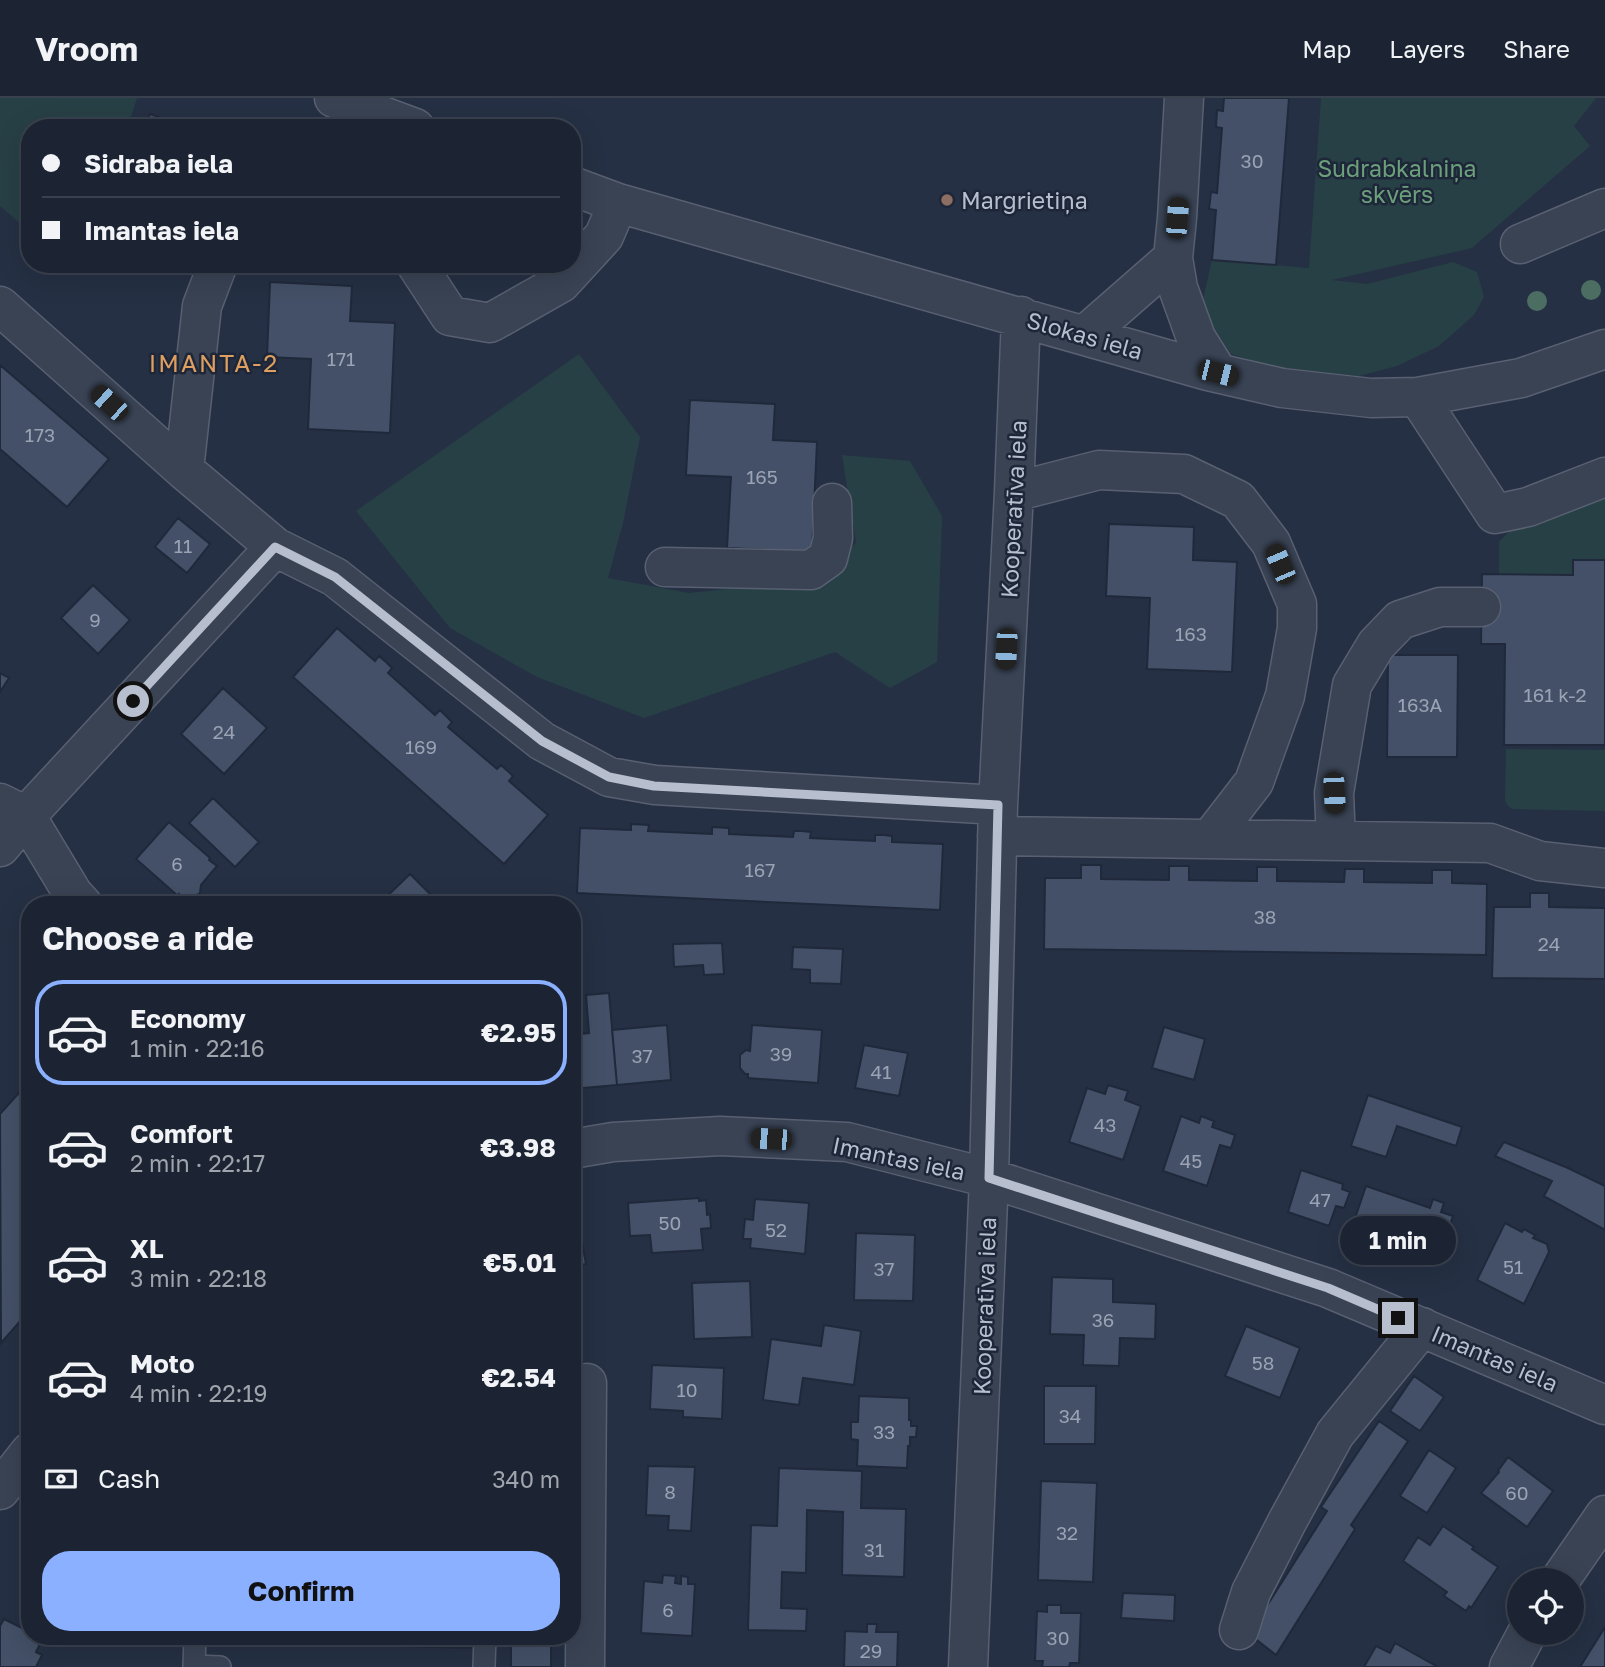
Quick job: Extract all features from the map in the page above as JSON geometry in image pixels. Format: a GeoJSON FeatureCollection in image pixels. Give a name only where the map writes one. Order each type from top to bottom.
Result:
{"type":"FeatureCollection","features":[{"type":"Feature","properties":{"kind":"street"},"geometry":{"type":"LineString","coordinates":[[1184,98],[1173,258],[1178,288],[1196,338],[1218,373]]}},
{"type":"Feature","properties":{"kind":"street"},"geometry":{"type":"LineString","coordinates":[[353,112],[380,119]]}},
{"type":"Feature","properties":{"kind":"street","name":"Slokas iela"},"geometry":{"type":"LineString","coordinates":[[581,189],[618,202],[1218,373],[1282,388],[1362,397],[1418,397],[1521,378],[1605,349]]}},
{"type":"Feature","properties":{"kind":"street"},"geometry":{"type":"LineString","coordinates":[[581,261],[604,236],[618,202]]}},
{"type":"Feature","properties":{"kind":"street"},"geometry":{"type":"LineString","coordinates":[[1520,244],[1605,208]]}},
{"type":"Feature","properties":{"kind":"street"},"geometry":{"type":"LineString","coordinates":[[1085,335],[1173,258]]}},
{"type":"Feature","properties":{"kind":"street"},"geometry":{"type":"LineString","coordinates":[[184,470],[202,306],[215,273]]}},
{"type":"Feature","properties":{"kind":"street"},"geometry":{"type":"LineString","coordinates":[[422,273],[450,316],[490,323],[561,283],[570,273]]}},
{"type":"Feature","properties":{"kind":"street"},"geometry":{"type":"LineString","coordinates":[[0,306],[275,547],[335,577],[542,741],[609,777],[654,786],[1210,839],[1490,843],[1539,861],[1605,868]]}},
{"type":"Feature","properties":{"kind":"street","name":"Kooperatīva iela"},"geometry":{"type":"LineString","coordinates":[[968,1667],[989,1178],[998,820],[1021,316]]}},
{"type":"Feature","properties":{"kind":"street"},"geometry":{"type":"LineString","coordinates":[[1418,397],[1495,514],[1528,507],[1605,477]]}},
{"type":"Feature","properties":{"kind":"street"},"geometry":{"type":"LineString","coordinates":[[1014,492],[1099,470],[1184,474],[1238,500],[1271,543],[1297,604],[1297,628],[1284,696],[1254,782],[1210,839]]}},
{"type":"Feature","properties":{"kind":"street"},"geometry":{"type":"LineString","coordinates":[[665,567],[811,570],[828,558],[833,538],[832,503]]}},
{"type":"Feature","properties":{"kind":"street"},"geometry":{"type":"LineString","coordinates":[[0,847],[13,810],[275,547]]}},
{"type":"Feature","properties":{"kind":"street"},"geometry":{"type":"LineString","coordinates":[[1336,841],[1334,793],[1352,685],[1376,645],[1400,620],[1440,607],[1481,607]]}},
{"type":"Feature","properties":{"kind":"street"},"geometry":{"type":"LineString","coordinates":[[13,810],[75,896]]}},
{"type":"Feature","properties":{"kind":"street","name":"Imantas iela"},"geometry":{"type":"LineString","coordinates":[[581,1147],[613,1142],[720,1136],[847,1142],[989,1178],[1328,1288],[1605,1405]]}},
{"type":"Feature","properties":{"kind":"street"},"geometry":{"type":"LineString","coordinates":[[1239,1630],[1251,1592],[1335,1434],[1422,1328]]}},
{"type":"Feature","properties":{"kind":"street"},"geometry":{"type":"LineString","coordinates":[[585,1667],[587,1382]]}},
{"type":"Feature","properties":{"kind":"street"},"geometry":{"type":"LineString","coordinates":[[0,1490],[21,1463]]}},
{"type":"Feature","properties":{"kind":"street"},"geometry":{"type":"LineString","coordinates":[[1568,1568],[1605,1515]]}},
{"type":"Feature","properties":{"kind":"street"},"geometry":{"type":"LineString","coordinates":[[1508,1667],[1520,1645]]}},
{"type":"Feature","properties":{"kind":"lane"},"geometry":{"type":"LineString","coordinates":[[195,1645],[194,1666],[220,1667]]}},
{"type":"Feature","properties":{"kind":"lane"},"geometry":{"type":"LineString","coordinates":[[484,1667],[485,1645]]}},
{"type":"Feature","properties":{"kind":"green space"},"geometry":{"type":"Polygon","coordinates":[[[0,98],[137,98],[130,119],[21,119],[21,224],[0,206],[0,98]]]}},
{"type":"Feature","properties":{"kind":"green space","name":"Sudrabkalniņa skvērs"},"geometry":{"type":"Polygon","coordinates":[[[1321,98],[1596,98],[1574,126],[1590,146],[1472,248],[1332,280],[1367,284],[1453,262],[1477,272],[1484,297],[1474,315],[1439,346],[1397,366],[1359,376],[1278,368],[1231,354],[1201,308],[1212,260],[1309,268],[1321,98]]]}},
{"type":"Feature","properties":{"kind":"green space"},"geometry":{"type":"Polygon","coordinates":[[[579,354],[640,437],[623,523],[608,578],[689,593],[824,579],[856,542],[842,455],[910,461],[942,516],[937,662],[890,688],[835,652],[644,718],[537,677],[450,628],[356,511],[579,354]]]}},
{"type":"Feature","properties":{"kind":"green space"},"geometry":{"type":"Polygon","coordinates":[[[1605,487],[1605,560],[1574,560],[1573,575],[1499,574],[1499,542],[1515,526],[1605,487]]]}},
{"type":"Feature","properties":{"kind":"green space"},"geometry":{"type":"Polygon","coordinates":[[[1506,749],[1605,750],[1605,811],[1513,809],[1508,806],[1505,801],[1506,749]]]}},
{"type":"Feature","properties":{"kind":"building"},"geometry":{"type":"Polygon","coordinates":[[[1224,98],[1289,98],[1276,265],[1212,260],[1216,210],[1209,209],[1211,192],[1217,193],[1222,128],[1216,127],[1217,110],[1223,111],[1224,98]]]}},
{"type":"Feature","properties":{"kind":"building"},"geometry":{"type":"Polygon","coordinates":[[[150,114],[165,119],[148,119],[150,114]]]}},
{"type":"Feature","properties":{"kind":"building"},"geometry":{"type":"Polygon","coordinates":[[[270,282],[352,286],[350,321],[395,323],[390,433],[308,429],[311,359],[267,357],[270,282]]]}},
{"type":"Feature","properties":{"kind":"building"},"geometry":{"type":"Polygon","coordinates":[[[0,365],[109,459],[67,507],[0,449],[0,365]]]}},
{"type":"Feature","properties":{"kind":"building"},"geometry":{"type":"Polygon","coordinates":[[[690,400],[775,404],[773,440],[817,442],[812,552],[727,548],[731,477],[686,475],[690,400]]]}},
{"type":"Feature","properties":{"kind":"building"},"geometry":{"type":"Polygon","coordinates":[[[178,518],[210,544],[187,573],[155,547],[178,518]]]}},
{"type":"Feature","properties":{"kind":"building"},"geometry":{"type":"Polygon","coordinates":[[[1109,524],[1194,527],[1193,560],[1237,562],[1232,672],[1147,669],[1150,598],[1106,596],[1109,524]]]}},
{"type":"Feature","properties":{"kind":"building"},"geometry":{"type":"Polygon","coordinates":[[[1573,560],[1605,560],[1605,745],[1504,745],[1505,644],[1481,644],[1482,574],[1573,575],[1573,560]]]}},
{"type":"Feature","properties":{"kind":"building"},"geometry":{"type":"Polygon","coordinates":[[[93,585],[130,620],[98,654],[61,618],[93,585]]]}},
{"type":"Feature","properties":{"kind":"building"},"geometry":{"type":"Polygon","coordinates":[[[337,628],[375,661],[379,656],[386,662],[392,668],[388,673],[435,715],[440,710],[452,722],[448,727],[497,769],[501,765],[513,776],[509,781],[548,815],[504,864],[293,677],[337,628]]]}},
{"type":"Feature","properties":{"kind":"building"},"geometry":{"type":"Polygon","coordinates":[[[1388,655],[1458,655],[1457,757],[1387,757],[1388,655]]]}},
{"type":"Feature","properties":{"kind":"building"},"geometry":{"type":"Polygon","coordinates":[[[0,673],[9,678],[0,692],[0,673]]]}},
{"type":"Feature","properties":{"kind":"building"},"geometry":{"type":"Polygon","coordinates":[[[223,688],[267,728],[224,774],[181,734],[223,688]]]}},
{"type":"Feature","properties":{"kind":"building"},"geometry":{"type":"Polygon","coordinates":[[[213,798],[259,842],[235,867],[189,823],[213,798]]]}},
{"type":"Feature","properties":{"kind":"building"},"geometry":{"type":"Polygon","coordinates":[[[169,822],[217,866],[201,885],[200,893],[195,896],[178,896],[136,859],[169,822]]]}},
{"type":"Feature","properties":{"kind":"building"},"geometry":{"type":"Polygon","coordinates":[[[631,824],[649,825],[648,831],[712,834],[712,827],[729,828],[729,834],[793,837],[794,831],[802,831],[811,832],[810,838],[875,841],[875,835],[884,835],[892,836],[892,842],[943,844],[940,910],[577,893],[580,828],[631,830],[631,824]]]}},
{"type":"Feature","properties":{"kind":"building"},"geometry":{"type":"Polygon","coordinates":[[[1081,865],[1101,865],[1101,879],[1169,880],[1169,866],[1189,866],[1189,880],[1257,881],[1257,867],[1277,867],[1277,881],[1344,882],[1345,869],[1364,869],[1364,882],[1432,883],[1432,870],[1452,870],[1452,883],[1487,884],[1486,955],[1044,949],[1045,878],[1081,878],[1081,865]]]}},
{"type":"Feature","properties":{"kind":"building"},"geometry":{"type":"Polygon","coordinates":[[[410,874],[432,896],[387,896],[410,874]]]}},
{"type":"Feature","properties":{"kind":"building"},"geometry":{"type":"Polygon","coordinates":[[[1530,893],[1549,893],[1549,907],[1605,908],[1605,979],[1492,978],[1494,907],[1530,907],[1530,893]]]}},
{"type":"Feature","properties":{"kind":"building"},"geometry":{"type":"Polygon","coordinates":[[[722,943],[724,974],[704,975],[703,965],[674,967],[673,944],[722,943]]]}},
{"type":"Feature","properties":{"kind":"building"},"geometry":{"type":"Polygon","coordinates":[[[793,947],[843,949],[841,984],[810,983],[810,970],[792,969],[793,947]]]}},
{"type":"Feature","properties":{"kind":"building"},"geometry":{"type":"Polygon","coordinates":[[[609,993],[617,1085],[581,1088],[581,1034],[589,1033],[586,995],[609,993]]]}},
{"type":"Feature","properties":{"kind":"building"},"geometry":{"type":"Polygon","coordinates":[[[667,1025],[671,1080],[617,1085],[612,1030],[667,1025]]]}},
{"type":"Feature","properties":{"kind":"building"},"geometry":{"type":"Polygon","coordinates":[[[752,1025],[822,1030],[818,1083],[748,1078],[748,1074],[740,1068],[740,1055],[746,1050],[750,1051],[752,1025]]]}},
{"type":"Feature","properties":{"kind":"building"},"geometry":{"type":"Polygon","coordinates":[[[1164,1027],[1205,1039],[1194,1080],[1152,1068],[1164,1027]]]}},
{"type":"Feature","properties":{"kind":"building"},"geometry":{"type":"Polygon","coordinates":[[[864,1045],[908,1053],[899,1096],[855,1088],[864,1045]]]}},
{"type":"Feature","properties":{"kind":"building"},"geometry":{"type":"Polygon","coordinates":[[[1108,1085],[1128,1091],[1125,1100],[1141,1106],[1123,1160],[1069,1142],[1087,1088],[1105,1094],[1108,1085]]]}},
{"type":"Feature","properties":{"kind":"building"},"geometry":{"type":"Polygon","coordinates":[[[21,1091],[21,1320],[1,1343],[0,1114],[21,1091]]]}},
{"type":"Feature","properties":{"kind":"building"},"geometry":{"type":"Polygon","coordinates":[[[1368,1095],[1462,1127],[1456,1146],[1397,1126],[1386,1157],[1351,1146],[1368,1095]]]}},
{"type":"Feature","properties":{"kind":"building"},"geometry":{"type":"Polygon","coordinates":[[[1181,1116],[1199,1123],[1201,1116],[1214,1121],[1212,1127],[1235,1135],[1231,1148],[1220,1145],[1207,1186],[1163,1171],[1181,1116]]]}},
{"type":"Feature","properties":{"kind":"building"},"geometry":{"type":"Polygon","coordinates":[[[1504,1142],[1605,1186],[1605,1230],[1544,1196],[1552,1181],[1495,1156],[1504,1142]]]}},
{"type":"Feature","properties":{"kind":"building"},"geometry":{"type":"Polygon","coordinates":[[[1301,1170],[1343,1184],[1342,1189],[1350,1192],[1344,1208],[1336,1206],[1329,1226],[1288,1212],[1301,1170]]]}},
{"type":"Feature","properties":{"kind":"building"},"geometry":{"type":"Polygon","coordinates":[[[1366,1186],[1430,1208],[1433,1199],[1444,1203],[1441,1212],[1453,1216],[1437,1263],[1426,1258],[1424,1264],[1412,1260],[1414,1255],[1350,1233],[1366,1186]]]}},
{"type":"Feature","properties":{"kind":"building"},"geometry":{"type":"Polygon","coordinates":[[[699,1198],[699,1201],[706,1200],[707,1215],[710,1214],[711,1228],[701,1229],[703,1250],[652,1253],[650,1235],[630,1236],[628,1203],[699,1198]]]}},
{"type":"Feature","properties":{"kind":"building"},"geometry":{"type":"Polygon","coordinates":[[[755,1199],[809,1203],[805,1254],[750,1248],[751,1239],[743,1239],[745,1219],[753,1220],[755,1199]]]}},
{"type":"Feature","properties":{"kind":"building"},"geometry":{"type":"Polygon","coordinates":[[[1505,1223],[1535,1235],[1533,1238],[1547,1244],[1549,1252],[1524,1304],[1477,1280],[1505,1223]]]}},
{"type":"Feature","properties":{"kind":"building"},"geometry":{"type":"Polygon","coordinates":[[[856,1233],[915,1235],[913,1301],[854,1300],[856,1233]]]}},
{"type":"Feature","properties":{"kind":"building"},"geometry":{"type":"Polygon","coordinates":[[[581,1237],[586,1264],[581,1265],[581,1237]]]}},
{"type":"Feature","properties":{"kind":"building"},"geometry":{"type":"Polygon","coordinates":[[[1052,1277],[1113,1279],[1113,1302],[1156,1304],[1155,1339],[1120,1338],[1119,1366],[1083,1365],[1084,1335],[1050,1334],[1052,1277]]]}},
{"type":"Feature","properties":{"kind":"building"},"geometry":{"type":"Polygon","coordinates":[[[750,1281],[752,1337],[694,1339],[692,1283],[750,1281]]]}},
{"type":"Feature","properties":{"kind":"building"},"geometry":{"type":"Polygon","coordinates":[[[824,1325],[861,1331],[854,1385],[803,1378],[799,1405],[763,1400],[771,1339],[821,1346],[824,1325]]]}},
{"type":"Feature","properties":{"kind":"building"},"geometry":{"type":"Polygon","coordinates":[[[1246,1326],[1300,1348],[1280,1398],[1225,1376],[1246,1326]]]}},
{"type":"Feature","properties":{"kind":"building"},"geometry":{"type":"Polygon","coordinates":[[[652,1365],[724,1368],[722,1419],[683,1417],[683,1411],[650,1409],[652,1365]]]}},
{"type":"Feature","properties":{"kind":"building"},"geometry":{"type":"Polygon","coordinates":[[[1414,1376],[1444,1397],[1420,1431],[1390,1411],[1414,1376]]]}},
{"type":"Feature","properties":{"kind":"building"},"geometry":{"type":"Polygon","coordinates":[[[1044,1386],[1096,1386],[1095,1444],[1044,1444],[1044,1386]]]}},
{"type":"Feature","properties":{"kind":"building"},"geometry":{"type":"Polygon","coordinates":[[[859,1396],[909,1398],[909,1420],[911,1426],[917,1426],[916,1437],[910,1437],[907,1468],[857,1466],[858,1440],[851,1439],[851,1422],[858,1422],[859,1396]]]}},
{"type":"Feature","properties":{"kind":"building"},"geometry":{"type":"Polygon","coordinates":[[[1379,1421],[1408,1441],[1351,1525],[1355,1529],[1276,1655],[1249,1634],[1327,1511],[1321,1507],[1379,1421]]]}},
{"type":"Feature","properties":{"kind":"building"},"geometry":{"type":"Polygon","coordinates":[[[1429,1450],[1456,1468],[1427,1513],[1400,1496],[1429,1450]]]}},
{"type":"Feature","properties":{"kind":"building"},"geometry":{"type":"Polygon","coordinates":[[[1508,1457],[1553,1491],[1527,1527],[1481,1493],[1508,1457]]]}},
{"type":"Feature","properties":{"kind":"building"},"geometry":{"type":"Polygon","coordinates":[[[648,1466],[695,1467],[691,1531],[668,1530],[669,1516],[646,1515],[648,1466]]]}},
{"type":"Feature","properties":{"kind":"building"},"geometry":{"type":"Polygon","coordinates":[[[779,1468],[862,1471],[861,1508],[906,1509],[904,1577],[842,1575],[843,1512],[807,1510],[806,1573],[782,1572],[781,1608],[807,1609],[806,1631],[748,1630],[751,1525],[777,1526],[779,1468]]]}},
{"type":"Feature","properties":{"kind":"building"},"geometry":{"type":"Polygon","coordinates":[[[1041,1481],[1097,1483],[1093,1582],[1038,1580],[1041,1481]]]}},
{"type":"Feature","properties":{"kind":"building"},"geometry":{"type":"Polygon","coordinates":[[[1443,1526],[1498,1567],[1471,1608],[1469,1606],[1466,1611],[1444,1596],[1447,1592],[1403,1561],[1418,1537],[1430,1545],[1443,1526]]]}},
{"type":"Feature","properties":{"kind":"building"},"geometry":{"type":"Polygon","coordinates":[[[663,1575],[676,1576],[675,1583],[681,1584],[681,1576],[688,1577],[688,1584],[695,1584],[692,1636],[641,1633],[644,1581],[662,1583],[663,1575]]]}},
{"type":"Feature","properties":{"kind":"building"},"geometry":{"type":"Polygon","coordinates":[[[1123,1593],[1175,1595],[1174,1621],[1121,1618],[1123,1593]]]}},
{"type":"Feature","properties":{"kind":"building"},"geometry":{"type":"Polygon","coordinates":[[[1047,1605],[1061,1605],[1061,1613],[1081,1613],[1079,1663],[1070,1663],[1069,1667],[1042,1667],[1043,1661],[1035,1661],[1037,1611],[1047,1612],[1047,1605]]]}},
{"type":"Feature","properties":{"kind":"building"},"geometry":{"type":"Polygon","coordinates":[[[4,1619],[21,1628],[21,1645],[40,1645],[36,1652],[42,1655],[36,1667],[0,1667],[0,1626],[4,1619]]]}},
{"type":"Feature","properties":{"kind":"building"},"geometry":{"type":"Polygon","coordinates":[[[867,1624],[877,1624],[876,1632],[898,1632],[897,1667],[844,1667],[845,1631],[867,1632],[867,1624]]]}},
{"type":"Feature","properties":{"kind":"building"},"geometry":{"type":"Polygon","coordinates":[[[1605,1627],[1605,1667],[1580,1667],[1605,1627]]]}},
{"type":"Feature","properties":{"kind":"building"},"geometry":{"type":"Polygon","coordinates":[[[1395,1643],[1438,1667],[1364,1667],[1376,1646],[1390,1653],[1395,1643]]]}},
{"type":"Feature","properties":{"kind":"building"},"geometry":{"type":"Polygon","coordinates":[[[360,1645],[474,1645],[474,1648],[360,1645]]]}},
{"type":"Feature","properties":{"kind":"building"},"geometry":{"type":"Polygon","coordinates":[[[511,1645],[551,1645],[551,1667],[511,1667],[511,1645]]]}},
{"type":"Feature","properties":{"kind":"place","name":"Margrietiņa"},"geometry":{"type":"Point","coordinates":[947,200]}},
{"type":"Feature","properties":{"kind":"district","name":"IMANTA-2"},"geometry":{"type":"Point","coordinates":[214,362]}},
{"type":"Feature","properties":{"kind":"route"},"geometry":{"type":"LineString","coordinates":[[133,701],[275,547],[335,577],[542,741],[609,777],[654,786],[998,805],[989,1178],[1328,1288],[1398,1318]]}}]}
